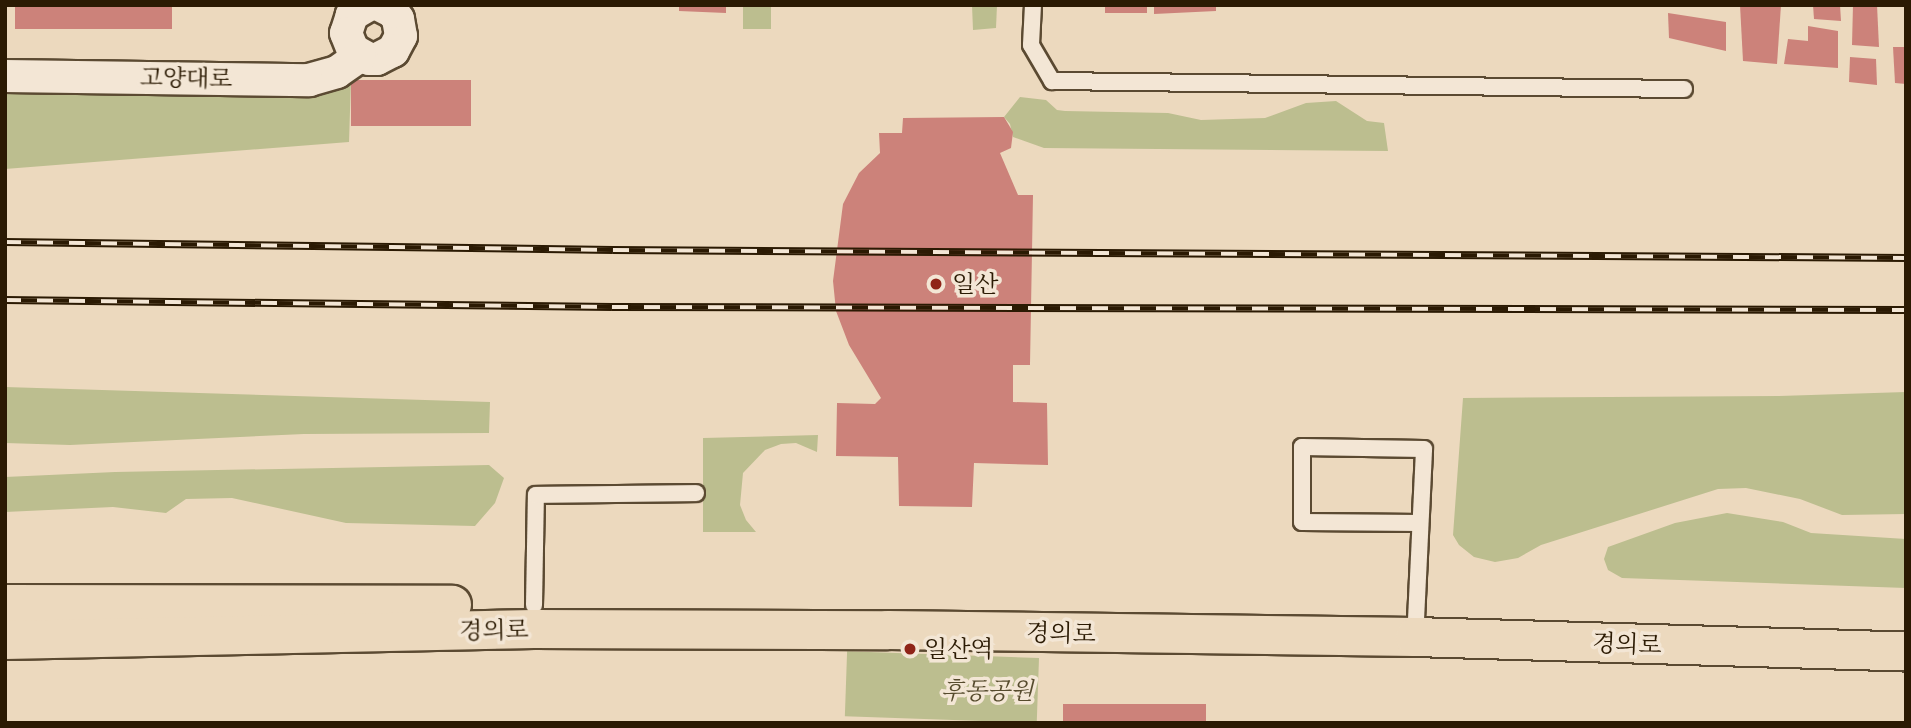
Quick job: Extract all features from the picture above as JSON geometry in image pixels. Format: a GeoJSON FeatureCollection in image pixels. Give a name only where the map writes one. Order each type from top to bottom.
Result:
{"type":"FeatureCollection","features":[{"type":"Feature","properties":{"kind":"main road","name":"경의로"},"geometry":{"type":"LineString","coordinates":[[5,604],[534,605],[1416,620],[1803,633],[1906,631]]}},
{"type":"Feature","properties":{"kind":"main road","name":"경의로"},"geometry":{"type":"LineString","coordinates":[[5,639],[534,629],[888,630],[1415,637],[1906,652]]}},
{"type":"Feature","properties":{"kind":"street"},"geometry":{"type":"LineString","coordinates":[[369,5],[359,9],[348,23],[348,42],[360,56],[377,59],[393,51],[401,36],[398,19],[393,12],[379,5]]}},
{"type":"Feature","properties":{"kind":"street","name":"고양대로"},"geometry":{"type":"LineString","coordinates":[[5,76],[309,80],[337,72],[360,56]]}},
{"type":"Feature","properties":{"kind":"lane"},"geometry":{"type":"LineString","coordinates":[[1033,5],[1031,45],[1052,81],[1684,89]]}},
{"type":"Feature","properties":{"kind":"lane"},"geometry":{"type":"LineString","coordinates":[[1416,620],[1424,449],[1302,447],[1302,522],[1420,523]]}},
{"type":"Feature","properties":{"kind":"lane"},"geometry":{"type":"LineString","coordinates":[[534,605],[536,495],[696,493]]}},
{"type":"Feature","properties":{"kind":"green space"},"geometry":{"type":"Polygon","coordinates":[[[743,5],[771,5],[771,29],[743,29],[743,5]]]}},
{"type":"Feature","properties":{"kind":"green space"},"geometry":{"type":"Polygon","coordinates":[[[972,5],[997,5],[996,28],[973,30],[972,5]]]}},
{"type":"Feature","properties":{"kind":"green space"},"geometry":{"type":"Polygon","coordinates":[[[351,80],[349,142],[5,169],[5,87],[351,80]]]}},
{"type":"Feature","properties":{"kind":"green space"},"geometry":{"type":"Polygon","coordinates":[[[1020,97],[1046,100],[1057,110],[1168,113],[1201,120],[1265,118],[1306,103],[1336,101],[1367,121],[1384,123],[1388,151],[1044,148],[1013,137],[1010,124],[1004,117],[1020,97]]]}},
{"type":"Feature","properties":{"kind":"green space"},"geometry":{"type":"Polygon","coordinates":[[[5,387],[490,402],[489,433],[304,434],[70,445],[5,443],[5,387]]]}},
{"type":"Feature","properties":{"kind":"green space"},"geometry":{"type":"Polygon","coordinates":[[[1906,392],[1906,514],[1842,515],[1800,499],[1746,488],[1718,489],[1541,545],[1518,558],[1495,562],[1474,557],[1459,545],[1453,535],[1463,398],[1779,396],[1906,392]]]}},
{"type":"Feature","properties":{"kind":"green space"},"geometry":{"type":"Polygon","coordinates":[[[818,435],[817,452],[796,443],[781,444],[765,450],[743,473],[740,505],[746,520],[756,532],[703,532],[703,438],[818,435]]]}},
{"type":"Feature","properties":{"kind":"green space"},"geometry":{"type":"Polygon","coordinates":[[[489,465],[504,478],[495,503],[475,526],[346,523],[232,498],[186,499],[166,513],[113,507],[5,512],[5,477],[115,472],[489,465]]]}},
{"type":"Feature","properties":{"kind":"green space"},"geometry":{"type":"Polygon","coordinates":[[[1727,513],[1783,522],[1811,533],[1906,539],[1906,588],[1622,578],[1608,570],[1604,559],[1608,547],[1675,523],[1727,513]]]}},
{"type":"Feature","properties":{"kind":"green space","name":"후동공원"},"geometry":{"type":"Polygon","coordinates":[[[847,651],[1039,658],[1037,723],[845,716],[847,651]]]}},
{"type":"Feature","properties":{"kind":"building"},"geometry":{"type":"Polygon","coordinates":[[[15,5],[172,5],[172,29],[15,29],[15,5]]]}},
{"type":"Feature","properties":{"kind":"building"},"geometry":{"type":"Polygon","coordinates":[[[679,5],[726,5],[726,13],[679,11],[679,5]]]}},
{"type":"Feature","properties":{"kind":"building"},"geometry":{"type":"Polygon","coordinates":[[[1105,5],[1147,5],[1147,13],[1105,13],[1105,5]]]}},
{"type":"Feature","properties":{"kind":"building"},"geometry":{"type":"Polygon","coordinates":[[[1154,5],[1216,5],[1216,11],[1154,14],[1154,5]]]}},
{"type":"Feature","properties":{"kind":"building"},"geometry":{"type":"Polygon","coordinates":[[[1740,5],[1781,5],[1777,64],[1743,61],[1740,5]]]}},
{"type":"Feature","properties":{"kind":"building"},"geometry":{"type":"Polygon","coordinates":[[[1813,5],[1840,5],[1841,21],[1814,19],[1813,5]]]}},
{"type":"Feature","properties":{"kind":"building"},"geometry":{"type":"Polygon","coordinates":[[[1853,5],[1877,5],[1879,47],[1852,45],[1853,5]]]}},
{"type":"Feature","properties":{"kind":"building"},"geometry":{"type":"Polygon","coordinates":[[[1668,13],[1726,22],[1726,51],[1669,38],[1668,13]]]}},
{"type":"Feature","properties":{"kind":"building"},"geometry":{"type":"Polygon","coordinates":[[[1808,26],[1838,31],[1838,68],[1784,64],[1788,39],[1808,41],[1808,26]]]}},
{"type":"Feature","properties":{"kind":"building"},"geometry":{"type":"Polygon","coordinates":[[[1893,47],[1906,47],[1906,84],[1895,83],[1893,47]]]}},
{"type":"Feature","properties":{"kind":"building"},"geometry":{"type":"Polygon","coordinates":[[[1850,57],[1876,59],[1877,85],[1849,82],[1850,57]]]}},
{"type":"Feature","properties":{"kind":"building"},"geometry":{"type":"Polygon","coordinates":[[[351,80],[471,80],[471,126],[351,126],[351,80]]]}},
{"type":"Feature","properties":{"kind":"building"},"geometry":{"type":"Polygon","coordinates":[[[1004,117],[1013,132],[1011,148],[1000,153],[1018,195],[1033,195],[1030,365],[1013,365],[1013,402],[1047,403],[1048,465],[974,463],[972,507],[899,506],[898,457],[836,456],[837,403],[875,404],[881,398],[849,345],[836,311],[833,281],[843,204],[859,173],[880,153],[879,133],[902,133],[903,118],[1004,117]]]}},
{"type":"Feature","properties":{"kind":"building"},"geometry":{"type":"Polygon","coordinates":[[[1063,704],[1206,704],[1206,723],[1063,723],[1063,704]]]}},
{"type":"Feature","properties":{"kind":"railway"},"geometry":{"type":"LineString","coordinates":[[5,242],[613,250],[1906,258]]}},
{"type":"Feature","properties":{"kind":"railway"},"geometry":{"type":"LineString","coordinates":[[5,300],[612,307],[1906,310]]}},
{"type":"Feature","properties":{"kind":"place","name":"일산"},"geometry":{"type":"Point","coordinates":[936,284]}},
{"type":"Feature","properties":{"kind":"place","name":"일산역"},"geometry":{"type":"Point","coordinates":[910,649]}}]}
